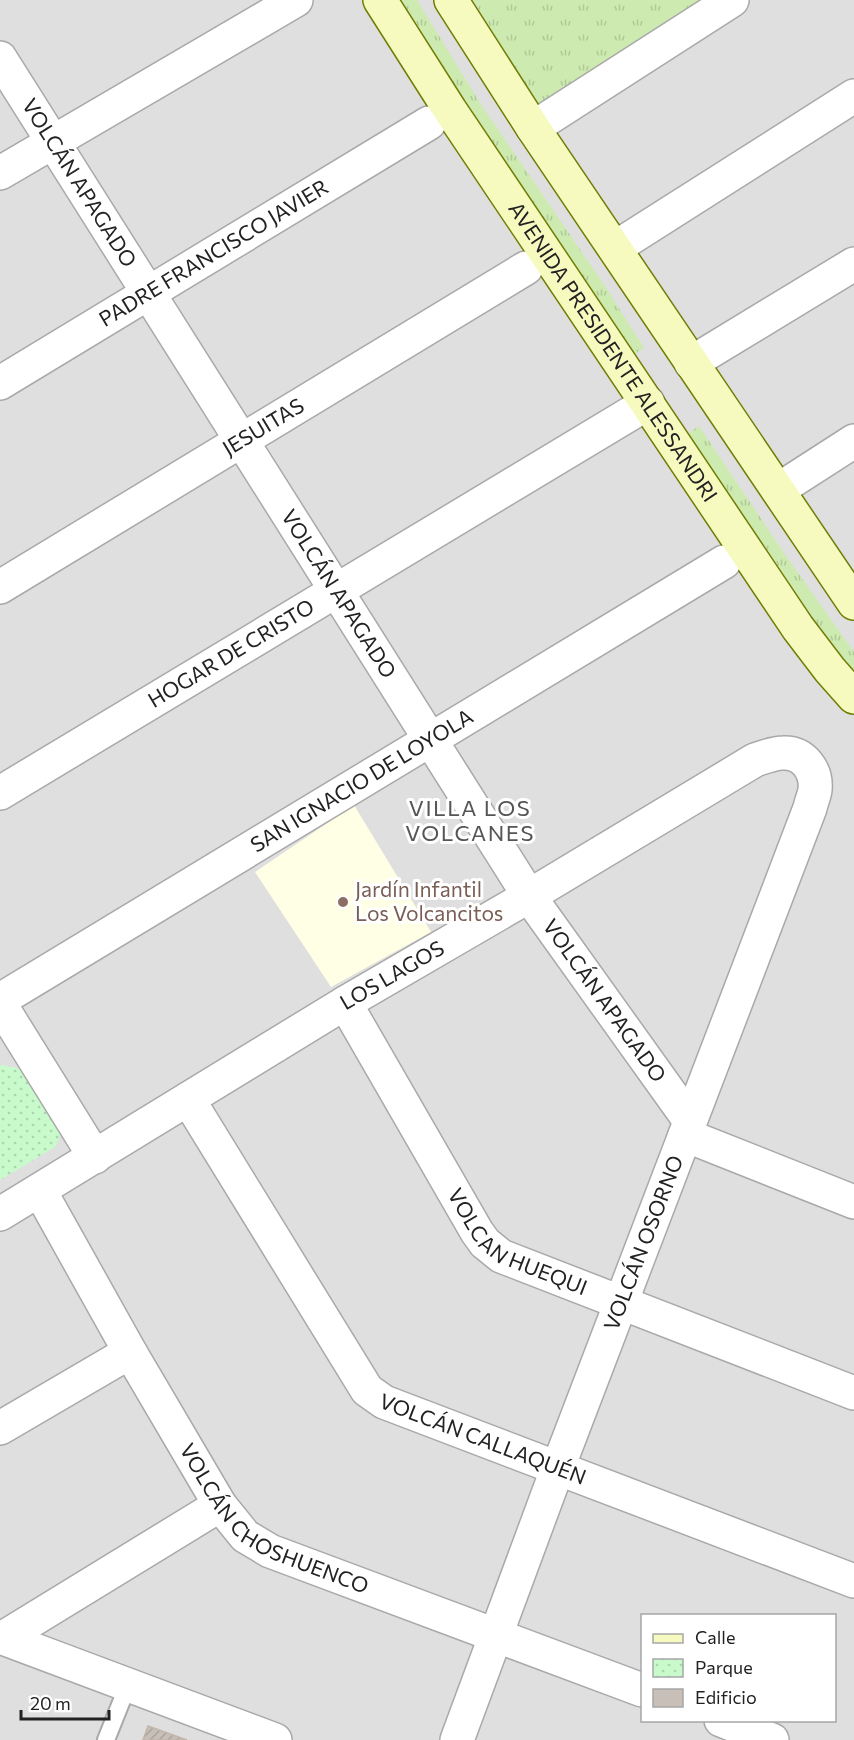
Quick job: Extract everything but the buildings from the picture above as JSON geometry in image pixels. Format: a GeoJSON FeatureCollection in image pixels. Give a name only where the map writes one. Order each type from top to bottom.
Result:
{"type":"FeatureCollection","features":[{"type":"Feature","properties":{"kind":"main road","name":"AVENIDA PRESIDENTE ALESSANDRI"},"geometry":{"type":"LineString","coordinates":[[380,0],[456,119],[813,649],[854,697]]}},
{"type":"Feature","properties":{"kind":"main road"},"geometry":{"type":"LineString","coordinates":[[451,0],[533,128],[854,603]]}},
{"type":"Feature","properties":{"kind":"street"},"geometry":{"type":"LineString","coordinates":[[0,173],[296,0]]}},
{"type":"Feature","properties":{"kind":"street"},"geometry":{"type":"LineString","coordinates":[[533,128],[732,0]]}},
{"type":"Feature","properties":{"kind":"street","name":"VOLCÁN APAGADO"},"geometry":{"type":"LineString","coordinates":[[0,58],[530,896],[688,1128]]}},
{"type":"Feature","properties":{"kind":"street"},"geometry":{"type":"LineString","coordinates":[[615,248],[854,96]]}},
{"type":"Feature","properties":{"kind":"street","name":"PADRE FRANCISCO JAVIER"},"geometry":{"type":"LineString","coordinates":[[0,383],[429,123]]}},
{"type":"Feature","properties":{"kind":"street"},"geometry":{"type":"LineString","coordinates":[[691,363],[854,264]]}},
{"type":"Feature","properties":{"kind":"street","name":"JESUITAS"},"geometry":{"type":"LineString","coordinates":[[0,587],[526,268]]}},
{"type":"Feature","properties":{"kind":"street","name":"HOGAR DE CRISTO"},"geometry":{"type":"LineString","coordinates":[[0,793],[648,403]]}},
{"type":"Feature","properties":{"kind":"street"},"geometry":{"type":"LineString","coordinates":[[778,490],[854,441]]}},
{"type":"Feature","properties":{"kind":"street","name":"SAN IGNACIO DE LOYOLA"},"geometry":{"type":"LineString","coordinates":[[0,1002],[724,562]]}},
{"type":"Feature","properties":{"kind":"street","name":"LOS LAGOS"},"geometry":{"type":"LineString","coordinates":[[0,1214],[96,1158],[345,1004],[530,896],[755,760],[783,753],[792,754]]}},
{"type":"Feature","properties":{"kind":"street","name":"VOLCÁN OSORNO"},"geometry":{"type":"LineString","coordinates":[[457,1740],[557,1470],[810,808],[815,789],[814,773],[802,758],[792,754]]}},
{"type":"Feature","properties":{"kind":"street"},"geometry":{"type":"LineString","coordinates":[[0,1002],[12,1048],[96,1158]]}},
{"type":"Feature","properties":{"kind":"street","name":"VOLCAN HUEQUI"},"geometry":{"type":"LineString","coordinates":[[345,1004],[477,1232],[485,1243],[501,1256],[854,1393]]}},
{"type":"Feature","properties":{"kind":"street","name":"VOLCÁN CALLAQUÉN"},"geometry":{"type":"LineString","coordinates":[[188,1099],[367,1390],[384,1402],[557,1470],[854,1581]]}},
{"type":"Feature","properties":{"kind":"street"},"geometry":{"type":"LineString","coordinates":[[688,1128],[854,1202]]}},
{"type":"Feature","properties":{"kind":"street","name":"VOLCÁN CHOSHUENCO"},"geometry":{"type":"LineString","coordinates":[[40,1191],[130,1352],[220,1505],[244,1536],[270,1551],[641,1690]]}},
{"type":"Feature","properties":{"kind":"street"},"geometry":{"type":"LineString","coordinates":[[0,1428],[130,1352]]}},
{"type":"Feature","properties":{"kind":"street"},"geometry":{"type":"LineString","coordinates":[[2,1638],[220,1505]]}},
{"type":"Feature","properties":{"kind":"street"},"geometry":{"type":"LineString","coordinates":[[2,1638],[275,1740]]}},
{"type":"Feature","properties":{"kind":"street"},"geometry":{"type":"LineString","coordinates":[[726,1722],[772,1740]]}},
{"type":"Feature","properties":{"kind":"lane"},"geometry":{"type":"LineString","coordinates":[[106,1740],[128,1685]]}},
{"type":"Feature","properties":{"kind":"shaded area"},"geometry":{"type":"Polygon","coordinates":[[[0,0],[854,0],[854,1740],[0,1740],[0,0]]]}},
{"type":"Feature","properties":{"kind":"shaded area","name":"Jardín Infantil Los Volcancitos"},"geometry":{"type":"Polygon","coordinates":[[[354,805],[431,932],[331,987],[255,872],[354,805]]]}},
{"type":"Feature","properties":{"kind":"green space"},"geometry":{"type":"Polygon","coordinates":[[[400,0],[417,0],[480,103],[605,286],[644,348],[633,355],[470,115],[400,0]]]}},
{"type":"Feature","properties":{"kind":"green space"},"geometry":{"type":"Polygon","coordinates":[[[473,0],[715,0],[543,106],[534,100],[473,0]]]}},
{"type":"Feature","properties":{"kind":"green space"},"geometry":{"type":"Polygon","coordinates":[[[699,426],[854,652],[854,673],[838,656],[687,434],[699,426]]]}},
{"type":"Feature","properties":{"kind":"green space"},"geometry":{"type":"Polygon","coordinates":[[[0,1066],[17,1068],[31,1077],[61,1122],[61,1134],[55,1147],[0,1180],[0,1066]]]}},
{"type":"Feature","properties":{"kind":"place","name":"Jardín Infantil Los Volcancitos"},"geometry":{"type":"Point","coordinates":[343,902]}},
{"type":"Feature","properties":{"kind":"district","name":"VILLA LOS VOLCANES"},"geometry":{"type":"Point","coordinates":[470,820]}}]}
